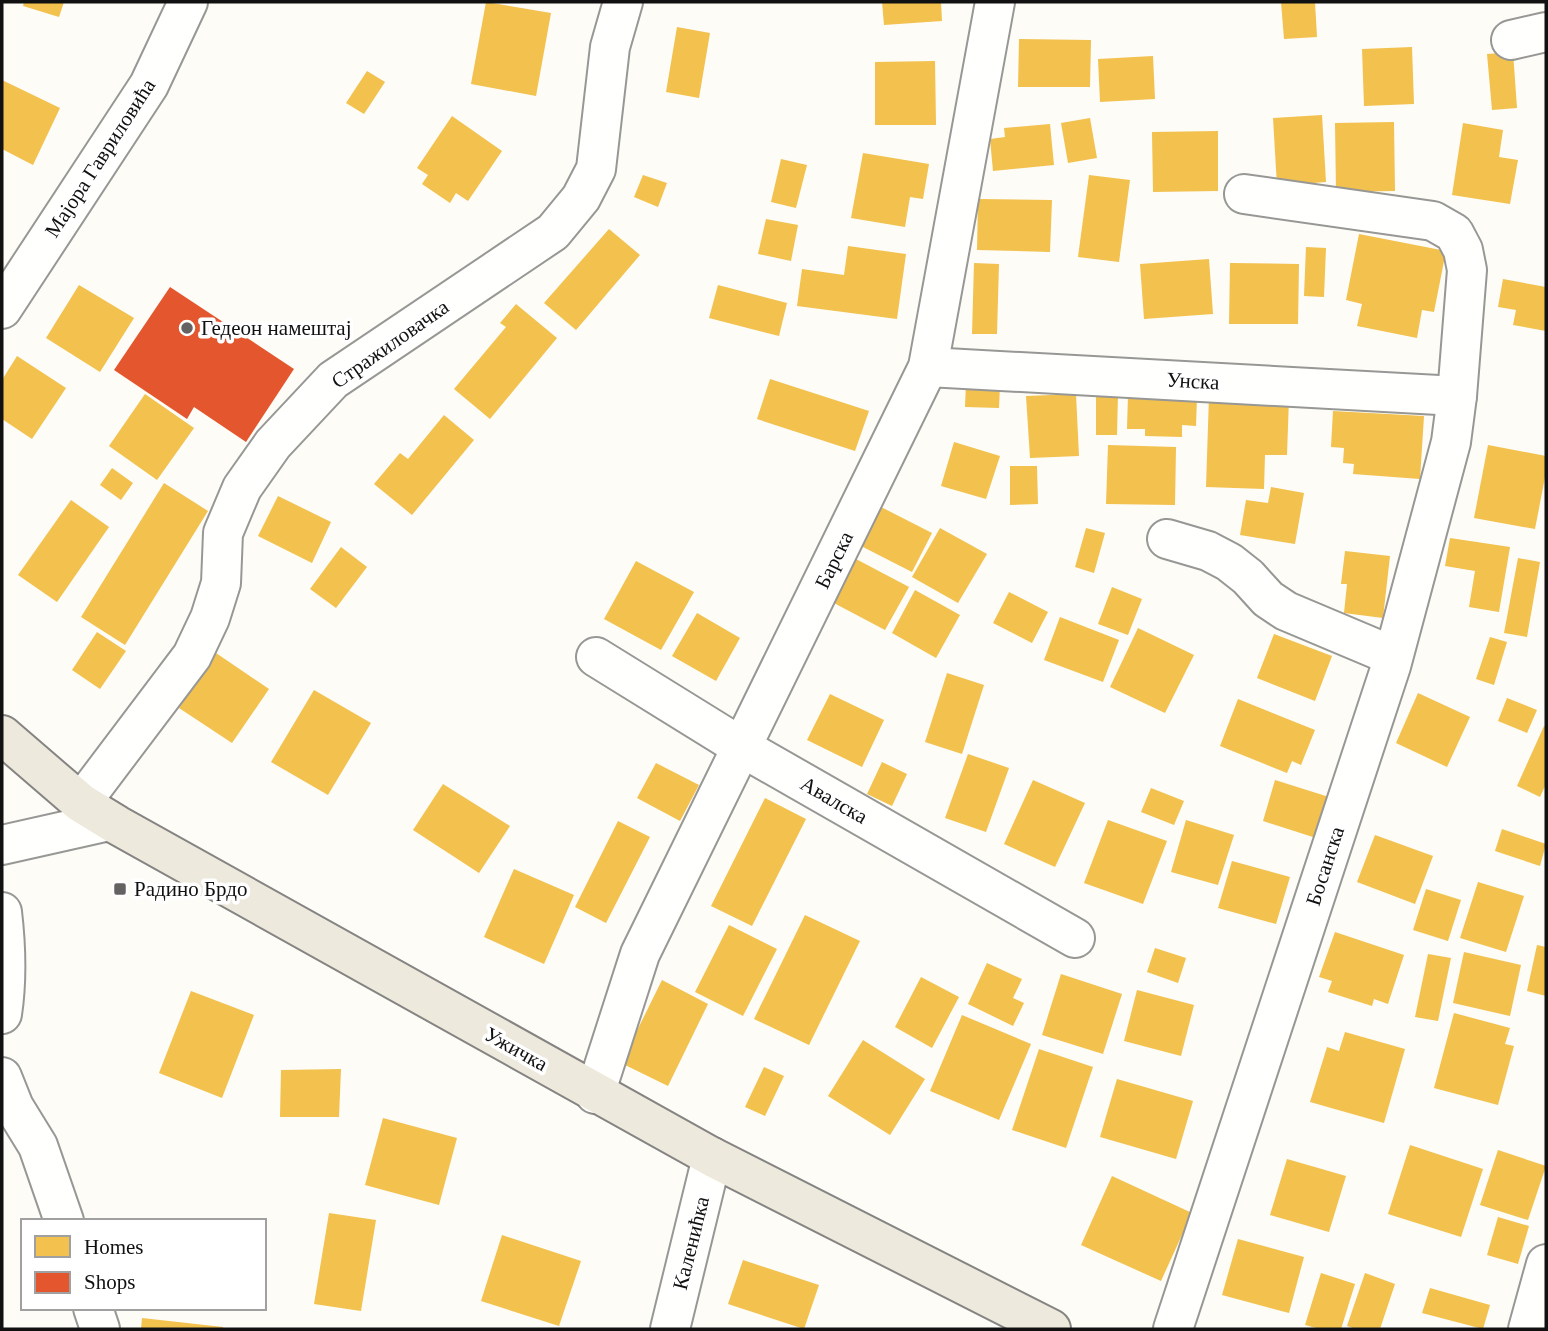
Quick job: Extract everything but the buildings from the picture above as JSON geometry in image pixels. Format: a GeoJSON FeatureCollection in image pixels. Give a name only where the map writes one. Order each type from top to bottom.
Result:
{"type":"FeatureCollection","features":[{"type":"Feature","properties":{"kind":"main road","name":"Ужичка"},"geometry":{"type":"LineString","coordinates":[[2,735],[95,812],[595,1094],[712,1157],[1051,1329]]}},
{"type":"Feature","properties":{"kind":"street","name":"Мајора Гавриловића"},"geometry":{"type":"LineString","coordinates":[[2,309],[149,85],[188,2]]}},
{"type":"Feature","properties":{"kind":"street","name":"Стражиловачка"},"geometry":{"type":"LineString","coordinates":[[95,812],[192,656],[210,618],[221,583],[223,534],[242,488],[273,444],[333,380],[553,232],[581,198],[596,169],[610,47],[623,2]]}},
{"type":"Feature","properties":{"kind":"street","name":"Барска"},"geometry":{"type":"LineString","coordinates":[[595,1094],[640,954],[928,366],[995,2]]}},
{"type":"Feature","properties":{"kind":"street","name":"Босанска"},"geometry":{"type":"LineString","coordinates":[[1172,1329],[1393,656],[1451,442],[1468,271],[1463,250],[1454,233],[1433,221],[1244,194]]}},
{"type":"Feature","properties":{"kind":"street","name":"Унска"},"geometry":{"type":"LineString","coordinates":[[928,366],[1457,396]]}},
{"type":"Feature","properties":{"kind":"street"},"geometry":{"type":"LineString","coordinates":[[1167,539],[1208,551],[1229,562],[1248,577],[1268,599],[1286,611],[1393,656]]}},
{"type":"Feature","properties":{"kind":"street","name":"Авалска"},"geometry":{"type":"LineString","coordinates":[[596,657],[743,748],[1075,938]]}},
{"type":"Feature","properties":{"kind":"street"},"geometry":{"type":"LineString","coordinates":[[2,845],[95,812]]}},
{"type":"Feature","properties":{"kind":"street"},"geometry":{"type":"LineString","coordinates":[[2,912],[5,941],[2,1014]]}},
{"type":"Feature","properties":{"kind":"street"},"geometry":{"type":"LineString","coordinates":[[2,1077],[14,1107],[38,1146],[63,1219]]}},
{"type":"Feature","properties":{"kind":"street","name":"Каленићка"},"geometry":{"type":"LineString","coordinates":[[670,1329],[712,1157]]}},
{"type":"Feature","properties":{"kind":"street"},"geometry":{"type":"LineString","coordinates":[[1528,1329],[1546,1264]]}},
{"type":"Feature","properties":{"kind":"street"},"geometry":{"type":"LineString","coordinates":[[94,1310],[100,1329]]}},
{"type":"Feature","properties":{"kind":"place","name":"Гедеон намештај"},"geometry":{"type":"Point","coordinates":[187,328]}},
{"type":"Feature","properties":{"kind":"place","name":"Радино Брдо"},"geometry":{"type":"Point","coordinates":[120,889]}}]}
